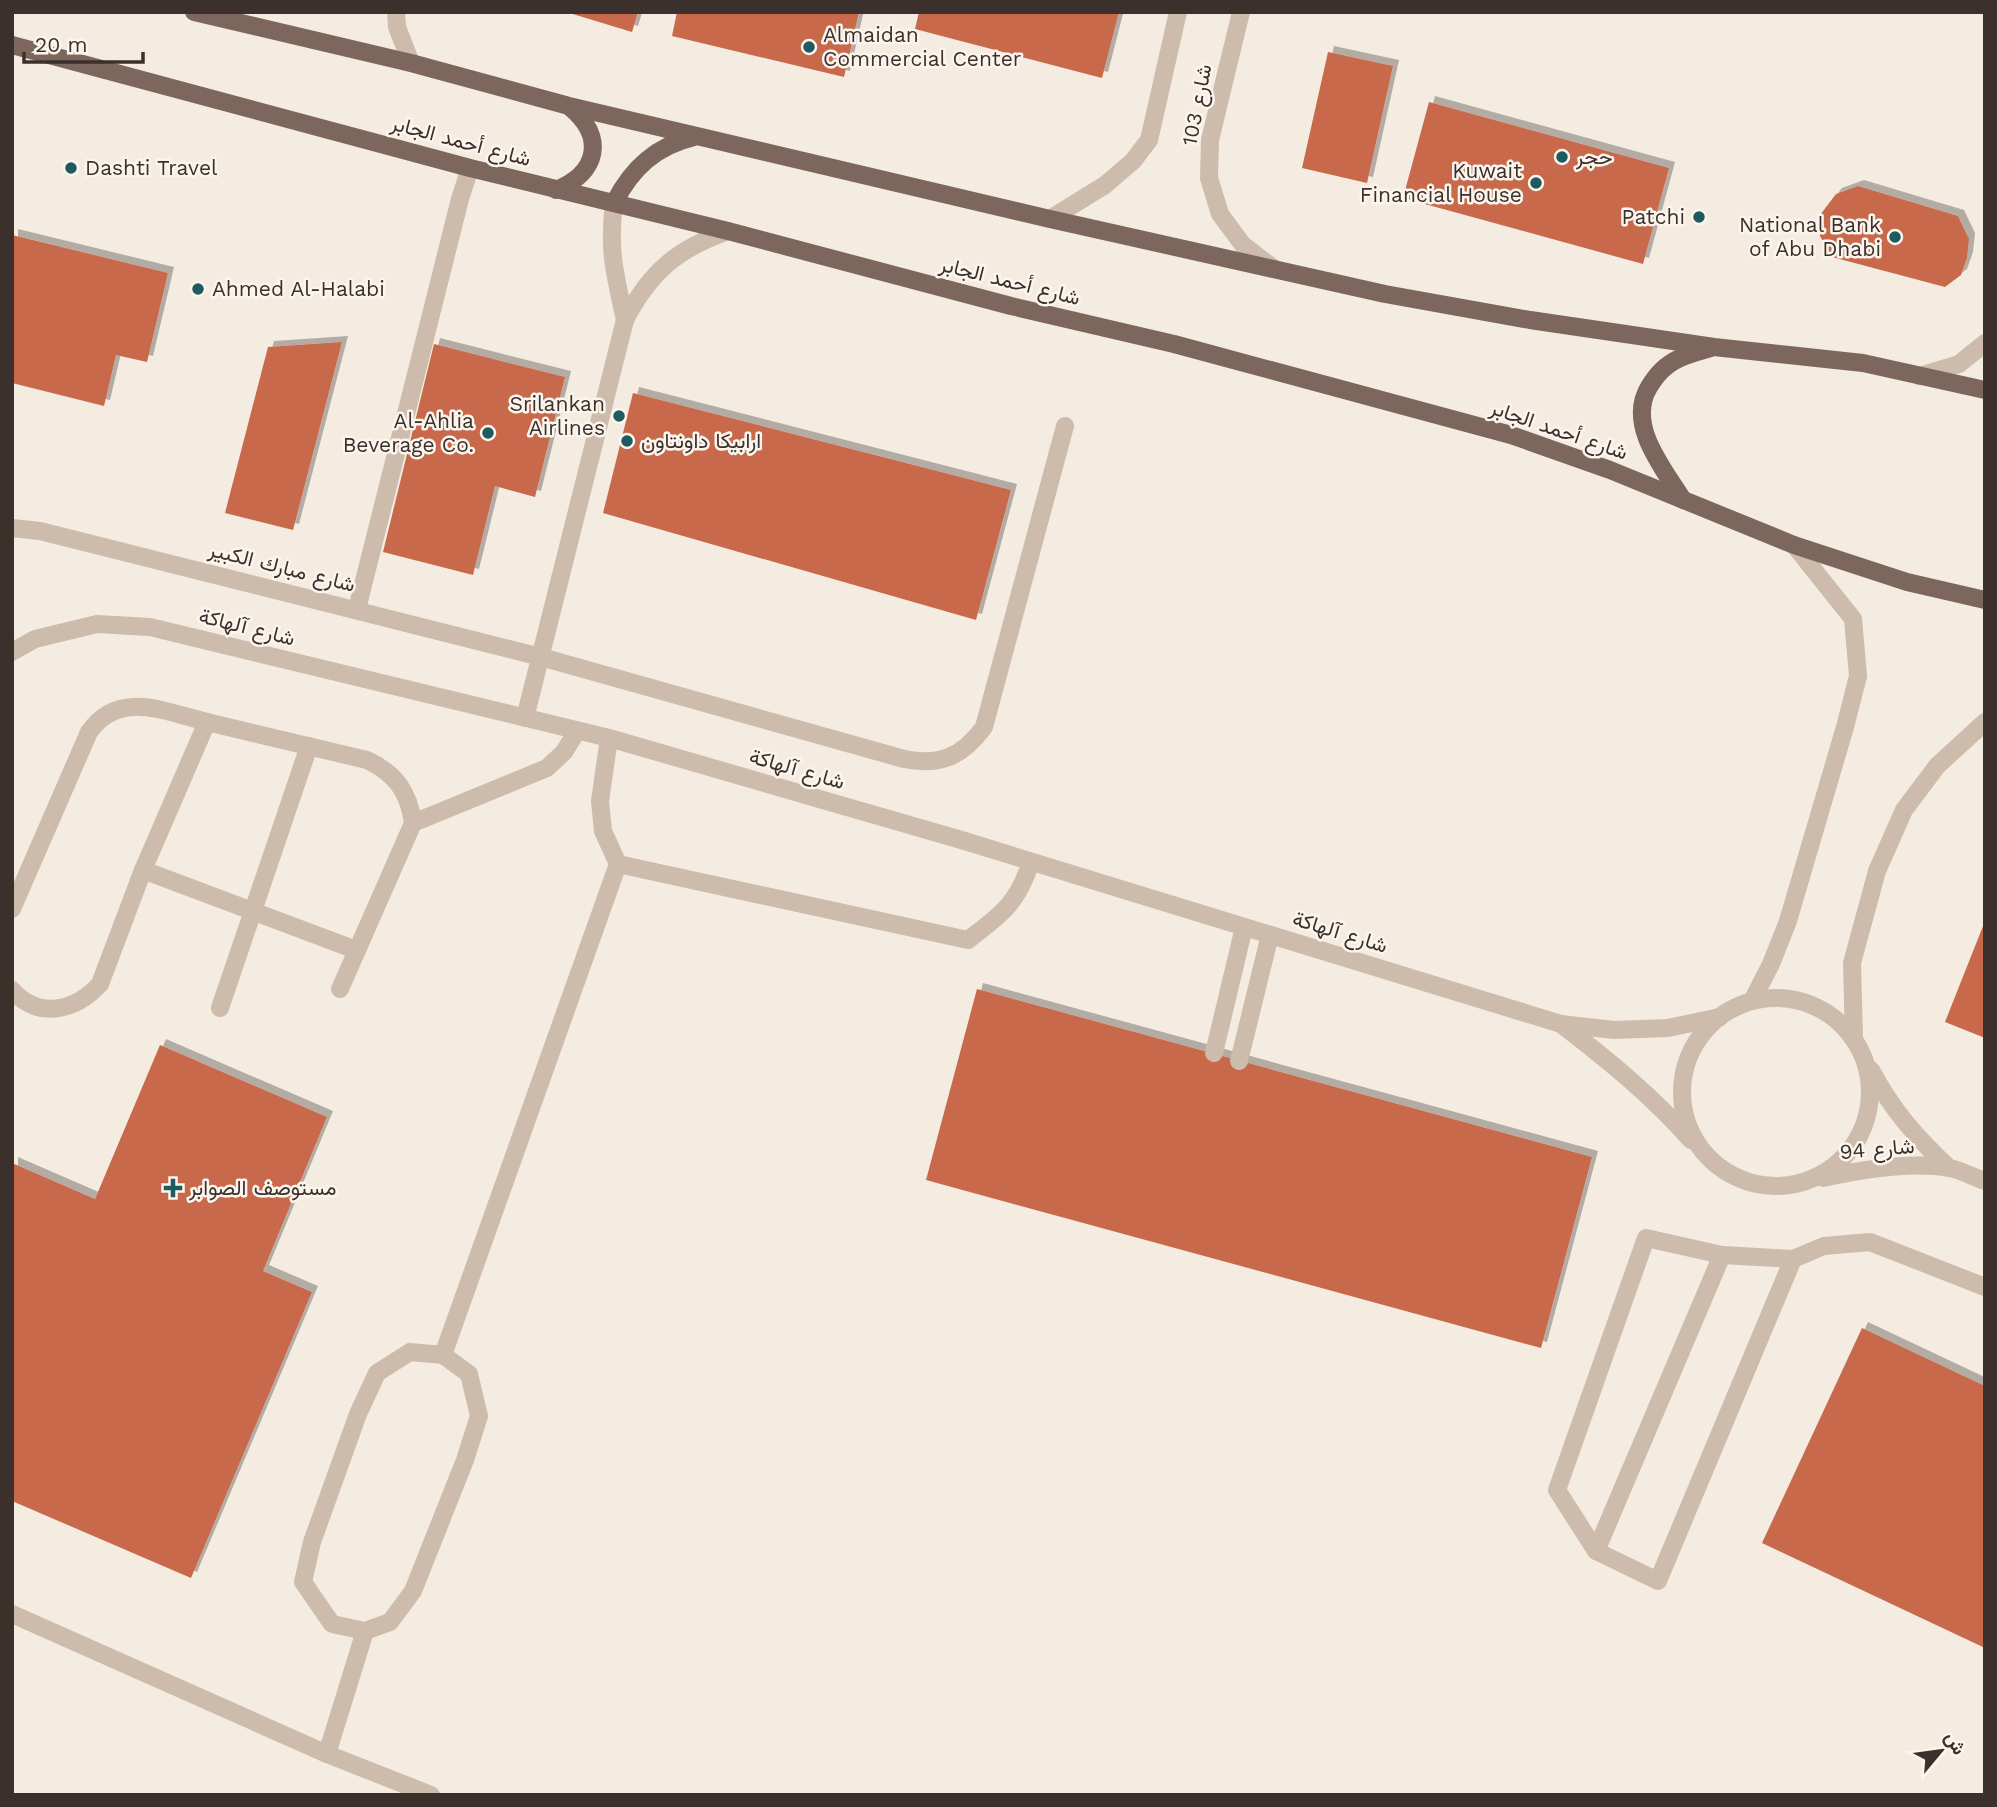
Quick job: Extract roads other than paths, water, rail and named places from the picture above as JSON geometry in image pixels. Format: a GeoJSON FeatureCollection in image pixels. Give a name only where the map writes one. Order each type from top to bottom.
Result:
{"type":"FeatureCollection","features":[{"type":"Feature","properties":{"kind":"main road"},"geometry":{"type":"LineString","coordinates":[[194,12],[411,63],[569,106],[1050,219],[1398,296],[1530,320],[1714,347],[1863,363],[1985,390]]}},
{"type":"Feature","properties":{"kind":"main road","name":"شارع أحمد الجابر"},"geometry":{"type":"LineString","coordinates":[[12,45],[470,168],[728,231],[1011,306],[1174,344],[1511,435],[1610,470],[1794,545],[1907,582],[1985,600]]}},
{"type":"Feature","properties":{"kind":"main road"},"geometry":{"type":"LineString","coordinates":[[556,190],[573,183],[586,170],[593,153],[592,134],[583,118],[569,106]]}},
{"type":"Feature","properties":{"kind":"main road"},"geometry":{"type":"LineString","coordinates":[[614,204],[624,183],[638,166],[676,141],[698,136]]}},
{"type":"Feature","properties":{"kind":"main road"},"geometry":{"type":"LineString","coordinates":[[1683,500],[1651,448],[1641,423],[1642,397],[1658,371],[1681,358],[1714,347]]}},
{"type":"Feature","properties":{"kind":"street"},"geometry":{"type":"LineString","coordinates":[[396,12],[397,27],[411,63]]}},
{"type":"Feature","properties":{"kind":"street","name":"شارع 103"},"geometry":{"type":"LineString","coordinates":[[1050,219],[1105,185],[1133,161],[1149,140],[1178,12]]}},
{"type":"Feature","properties":{"kind":"street","name":"شارع 103"},"geometry":{"type":"LineString","coordinates":[[1241,12],[1210,140],[1209,178],[1220,214],[1243,245],[1273,268]]}},
{"type":"Feature","properties":{"kind":"street"},"geometry":{"type":"LineString","coordinates":[[357,609],[470,168]]}},
{"type":"Feature","properties":{"kind":"street"},"geometry":{"type":"LineString","coordinates":[[614,204],[610,234],[612,265],[625,320]]}},
{"type":"Feature","properties":{"kind":"street"},"geometry":{"type":"LineString","coordinates":[[525,718],[625,320],[638,295],[656,273],[677,255],[701,241],[728,231]]}},
{"type":"Feature","properties":{"kind":"street"},"geometry":{"type":"LineString","coordinates":[[1919,376],[1959,364],[1985,343]]}},
{"type":"Feature","properties":{"kind":"street","name":"شارع مبارك الكبير"},"geometry":{"type":"LineString","coordinates":[[12,528],[40,531],[357,609],[922,763],[941,760],[958,753],[973,742],[984,727],[1065,426]]}},
{"type":"Feature","properties":{"kind":"street"},"geometry":{"type":"LineString","coordinates":[[1752,1001],[1771,964],[1788,921],[1858,676],[1853,619],[1794,545]]}},
{"type":"Feature","properties":{"kind":"street","name":"شارع آلهاكة"},"geometry":{"type":"LineString","coordinates":[[12,652],[35,639],[97,624],[150,627],[608,738],[1031,862],[1561,1024],[1614,1030],[1668,1028],[1720,1017]]}},
{"type":"Feature","properties":{"kind":"street"},"geometry":{"type":"LineString","coordinates":[[12,909],[89,732],[96,721],[107,713],[132,705],[367,760],[382,766],[395,777],[411,806],[412,823],[340,989]]}},
{"type":"Feature","properties":{"kind":"street"},"geometry":{"type":"LineString","coordinates":[[12,990],[29,1003],[60,1009],[76,1005],[100,984],[143,870],[207,722]]}},
{"type":"Feature","properties":{"kind":"street"},"geometry":{"type":"LineString","coordinates":[[1854,1039],[1852,963],[1877,871],[1905,810],[1937,766],[1985,722]]}},
{"type":"Feature","properties":{"kind":"street"},"geometry":{"type":"LineString","coordinates":[[412,823],[547,768],[564,752],[577,731]]}},
{"type":"Feature","properties":{"kind":"street"},"geometry":{"type":"LineString","coordinates":[[443,1355],[618,864],[603,831],[600,801],[608,738]]}},
{"type":"Feature","properties":{"kind":"street"},"geometry":{"type":"LineString","coordinates":[[220,1008],[309,746]]}},
{"type":"Feature","properties":{"kind":"street"},"geometry":{"type":"LineString","coordinates":[[618,864],[968,940],[1005,912],[1024,884],[1031,862]]}},
{"type":"Feature","properties":{"kind":"street"},"geometry":{"type":"LineString","coordinates":[[143,870],[356,950]]}},
{"type":"Feature","properties":{"kind":"street"},"geometry":{"type":"LineString","coordinates":[[1214,1053],[1244,927]]}},
{"type":"Feature","properties":{"kind":"street"},"geometry":{"type":"LineString","coordinates":[[1239,1060],[1270,935]]}},
{"type":"Feature","properties":{"kind":"street"},"geometry":{"type":"LineString","coordinates":[[1775,998],[1798,1001],[1819,1009],[1838,1021],[1854,1039],[1865,1061],[1870,1097],[1862,1132],[1840,1162],[1810,1181],[1787,1186],[1764,1186],[1742,1180],[1704,1155],[1691,1132],[1684,1108],[1683,1082],[1689,1057],[1702,1035],[1720,1017],[1752,1001],[1775,998]]}},
{"type":"Feature","properties":{"kind":"street","name":"شارع آلهاكة"},"geometry":{"type":"LineString","coordinates":[[1561,1024],[1613,1063],[1661,1106],[1704,1155]]}},
{"type":"Feature","properties":{"kind":"street","name":"شارع 94"},"geometry":{"type":"LineString","coordinates":[[1865,1061],[1888,1101],[1916,1136],[1949,1168]]}},
{"type":"Feature","properties":{"kind":"street","name":"شارع 94"},"geometry":{"type":"LineString","coordinates":[[1810,1181],[1855,1171],[1901,1166],[1949,1168],[1985,1181]]}},
{"type":"Feature","properties":{"kind":"street"},"geometry":{"type":"LineString","coordinates":[[1793,1259],[1658,1581],[1595,1550],[1557,1490],[1646,1238],[1722,1255],[1793,1259],[1824,1246],[1870,1242],[1985,1287]]}},
{"type":"Feature","properties":{"kind":"street"},"geometry":{"type":"LineString","coordinates":[[1595,1550],[1722,1255]]}},
{"type":"Feature","properties":{"kind":"street"},"geometry":{"type":"LineString","coordinates":[[410,1352],[443,1355],[469,1374],[479,1416],[465,1460],[414,1591],[390,1622],[365,1631],[332,1623],[303,1583],[312,1542],[377,1373],[410,1352]]}},
{"type":"Feature","properties":{"kind":"street"},"geometry":{"type":"LineString","coordinates":[[12,1614],[327,1754],[431,1795]]}},
{"type":"Feature","properties":{"kind":"street"},"geometry":{"type":"LineString","coordinates":[[327,1754],[365,1631]]}},
{"type":"Feature","properties":{"kind":"place","name":"Almaidan Commercial Center"},"geometry":{"type":"Point","coordinates":[809,47]}},
{"type":"Feature","properties":{"kind":"place","name":"حجر"},"geometry":{"type":"Point","coordinates":[1562,157]}},
{"type":"Feature","properties":{"kind":"place","name":"Dashti Travel"},"geometry":{"type":"Point","coordinates":[71,168]}},
{"type":"Feature","properties":{"kind":"place","name":"Kuwait Financial House"},"geometry":{"type":"Point","coordinates":[1536,183]}},
{"type":"Feature","properties":{"kind":"place","name":"Patchi"},"geometry":{"type":"Point","coordinates":[1699,217]}},
{"type":"Feature","properties":{"kind":"place","name":"National Bank of Abu Dhabi"},"geometry":{"type":"Point","coordinates":[1895,237]}},
{"type":"Feature","properties":{"kind":"place","name":"Ahmed Al-Halabi"},"geometry":{"type":"Point","coordinates":[198,289]}},
{"type":"Feature","properties":{"kind":"place","name":"Srilankan Airlines"},"geometry":{"type":"Point","coordinates":[619,416]}},
{"type":"Feature","properties":{"kind":"place","name":"Al-Ahlia Beverage Co."},"geometry":{"type":"Point","coordinates":[488,433]}},
{"type":"Feature","properties":{"kind":"place","name":"ارابيكا داونتاون"},"geometry":{"type":"Point","coordinates":[627,441]}},
{"type":"Feature","properties":{"kind":"place","name":"مستوصف الصوابر"},"geometry":{"type":"Point","coordinates":[173,1188]}}]}
